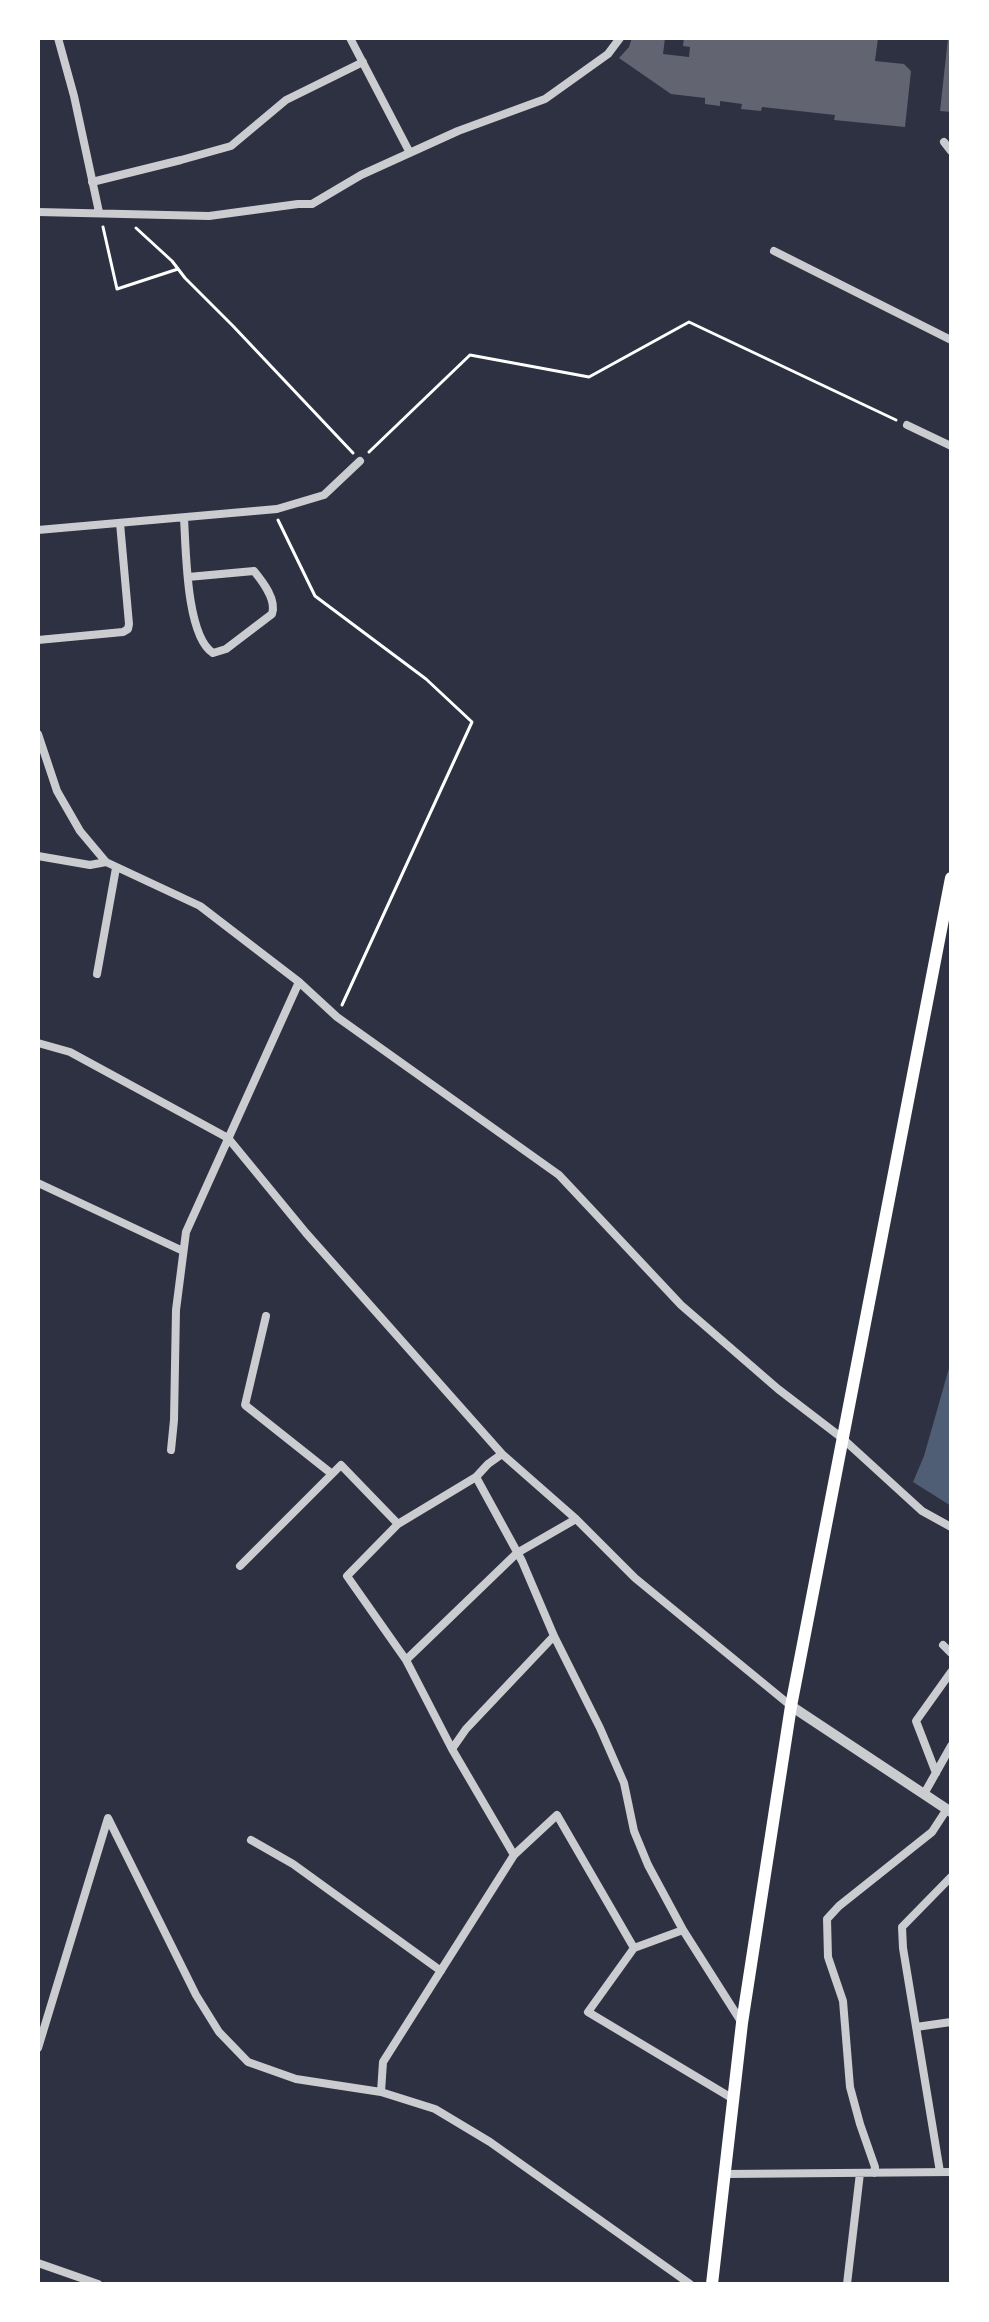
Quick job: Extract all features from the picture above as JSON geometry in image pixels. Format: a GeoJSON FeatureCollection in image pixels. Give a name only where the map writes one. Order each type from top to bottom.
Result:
{"type":"FeatureCollection","features":[{"type":"Feature","properties":{"kind":"main road"},"geometry":{"type":"LineString","coordinates":[[712,2284],[742,2023],[791,1706],[951,878]]}},
{"type":"Feature","properties":{"kind":"street"},"geometry":{"type":"LineString","coordinates":[[58,38],[99,212]]}},
{"type":"Feature","properties":{"kind":"street"},"geometry":{"type":"LineString","coordinates":[[350,38],[410,153]]}},
{"type":"Feature","properties":{"kind":"street"},"geometry":{"type":"LineString","coordinates":[[38,212],[209,216],[312,204],[361,175],[458,131],[545,99],[608,54],[620,38]]}},
{"type":"Feature","properties":{"kind":"street"},"geometry":{"type":"LineString","coordinates":[[92,182],[231,146],[286,100],[363,62]]}},
{"type":"Feature","properties":{"kind":"street"},"geometry":{"type":"LineString","coordinates":[[944,142],[951,151]]}},
{"type":"Feature","properties":{"kind":"street"},"geometry":{"type":"LineString","coordinates":[[774,251],[951,340]]}},
{"type":"Feature","properties":{"kind":"street"},"geometry":{"type":"LineString","coordinates":[[907,425],[951,446]]}},
{"type":"Feature","properties":{"kind":"street"},"geometry":{"type":"LineString","coordinates":[[38,530],[277,509],[324,495],[360,461]]}},
{"type":"Feature","properties":{"kind":"street"},"geometry":{"type":"LineString","coordinates":[[184,518],[188,577],[192,617],[207,650],[213,653],[226,649],[272,614],[274,602],[254,571],[188,577]]}},
{"type":"Feature","properties":{"kind":"street"},"geometry":{"type":"LineString","coordinates":[[38,640],[128,629],[120,523]]}},
{"type":"Feature","properties":{"kind":"street"},"geometry":{"type":"LineString","coordinates":[[38,734],[57,791],[80,831],[106,862],[200,906],[299,982],[337,1017],[559,1175],[681,1305],[778,1389],[842,1438],[922,1511],[951,1527]]}},
{"type":"Feature","properties":{"kind":"street"},"geometry":{"type":"LineString","coordinates":[[38,856],[90,865],[106,862]]}},
{"type":"Feature","properties":{"kind":"street"},"geometry":{"type":"LineString","coordinates":[[97,974],[116,868]]}},
{"type":"Feature","properties":{"kind":"street"},"geometry":{"type":"LineString","coordinates":[[171,1450],[176,1310],[186,1232],[299,982]]}},
{"type":"Feature","properties":{"kind":"street"},"geometry":{"type":"LineString","coordinates":[[38,1043],[70,1052],[228,1138],[306,1233],[502,1454],[576,1519],[635,1578],[791,1706],[949,1810],[932,1832],[827,1919],[828,1957],[843,2001],[850,2087],[875,2167],[874,2173]]}},
{"type":"Feature","properties":{"kind":"street"},"geometry":{"type":"LineString","coordinates":[[38,1183],[183,1251]]}},
{"type":"Feature","properties":{"kind":"street"},"geometry":{"type":"LineString","coordinates":[[266,1316],[245,1405],[332,1474]]}},
{"type":"Feature","properties":{"kind":"street"},"geometry":{"type":"LineString","coordinates":[[502,1454],[476,1477],[398,1524],[347,1576],[406,1660],[452,1749],[514,1855]]}},
{"type":"Feature","properties":{"kind":"street"},"geometry":{"type":"LineString","coordinates":[[240,1566],[341,1465],[398,1524]]}},
{"type":"Feature","properties":{"kind":"street"},"geometry":{"type":"LineString","coordinates":[[476,1477],[517,1553],[600,1728],[624,1783],[634,1831],[648,1865],[683,1930],[742,2023]]}},
{"type":"Feature","properties":{"kind":"street"},"geometry":{"type":"LineString","coordinates":[[406,1660],[517,1553],[576,1519]]}},
{"type":"Feature","properties":{"kind":"street"},"geometry":{"type":"LineString","coordinates":[[452,1749],[466,1729],[554,1636]]}},
{"type":"Feature","properties":{"kind":"street"},"geometry":{"type":"LineString","coordinates":[[943,1645],[951,1653]]}},
{"type":"Feature","properties":{"kind":"street"},"geometry":{"type":"LineString","coordinates":[[936,1773],[916,1721],[951,1672]]}},
{"type":"Feature","properties":{"kind":"street"},"geometry":{"type":"LineString","coordinates":[[924,1794],[951,1746]]}},
{"type":"Feature","properties":{"kind":"street"},"geometry":{"type":"LineString","coordinates":[[381,2092],[383,2062],[514,1855],[557,1815],[634,1948]]}},
{"type":"Feature","properties":{"kind":"street"},"geometry":{"type":"LineString","coordinates":[[38,2048],[108,1818],[196,1995],[219,2032],[248,2062],[296,2079],[381,2092],[435,2109],[490,2142],[690,2284]]}},
{"type":"Feature","properties":{"kind":"street"},"geometry":{"type":"LineString","coordinates":[[251,1840],[293,1864],[441,1971]]}},
{"type":"Feature","properties":{"kind":"street"},"geometry":{"type":"LineString","coordinates":[[940,2172],[902,1927],[951,1877]]}},
{"type":"Feature","properties":{"kind":"street"},"geometry":{"type":"LineString","coordinates":[[683,1930],[634,1948],[588,2012],[735,2100]]}},
{"type":"Feature","properties":{"kind":"street"},"geometry":{"type":"LineString","coordinates":[[916,2027],[951,2022]]}},
{"type":"Feature","properties":{"kind":"street"},"geometry":{"type":"LineString","coordinates":[[726,2174],[951,2172]]}},
{"type":"Feature","properties":{"kind":"street"},"geometry":{"type":"LineString","coordinates":[[847,2284],[860,2173]]}},
{"type":"Feature","properties":{"kind":"street"},"geometry":{"type":"LineString","coordinates":[[38,2263],[98,2284]]}},
{"type":"Feature","properties":{"kind":"path"},"geometry":{"type":"LineString","coordinates":[[99,212],[117,289],[178,269]]}},
{"type":"Feature","properties":{"kind":"path"},"geometry":{"type":"LineString","coordinates":[[127,213],[129,221],[360,461],[470,355],[589,377],[689,322],[907,425]]}},
{"type":"Feature","properties":{"kind":"path"},"geometry":{"type":"LineString","coordinates":[[277,509],[278,519],[315,596],[426,679],[472,722],[337,1017]]}},
{"type":"Feature","properties":{"kind":"water"},"geometry":{"type":"Polygon","coordinates":[[[951,1361],[951,1506],[913,1482],[924,1456],[951,1361]]]}},
{"type":"Feature","properties":{"kind":"building"},"geometry":{"type":"Polygon","coordinates":[[[632,38],[665,38],[663,54],[689,57],[690,47],[683,46],[684,38],[878,38],[875,61],[904,64],[911,71],[905,127],[834,120],[835,115],[762,107],[761,111],[741,109],[742,104],[720,101],[720,106],[705,104],[705,98],[671,94],[619,58],[632,38]]]}},
{"type":"Feature","properties":{"kind":"building"},"geometry":{"type":"Polygon","coordinates":[[[948,38],[951,38],[951,112],[940,111],[948,38]]]}}]}
